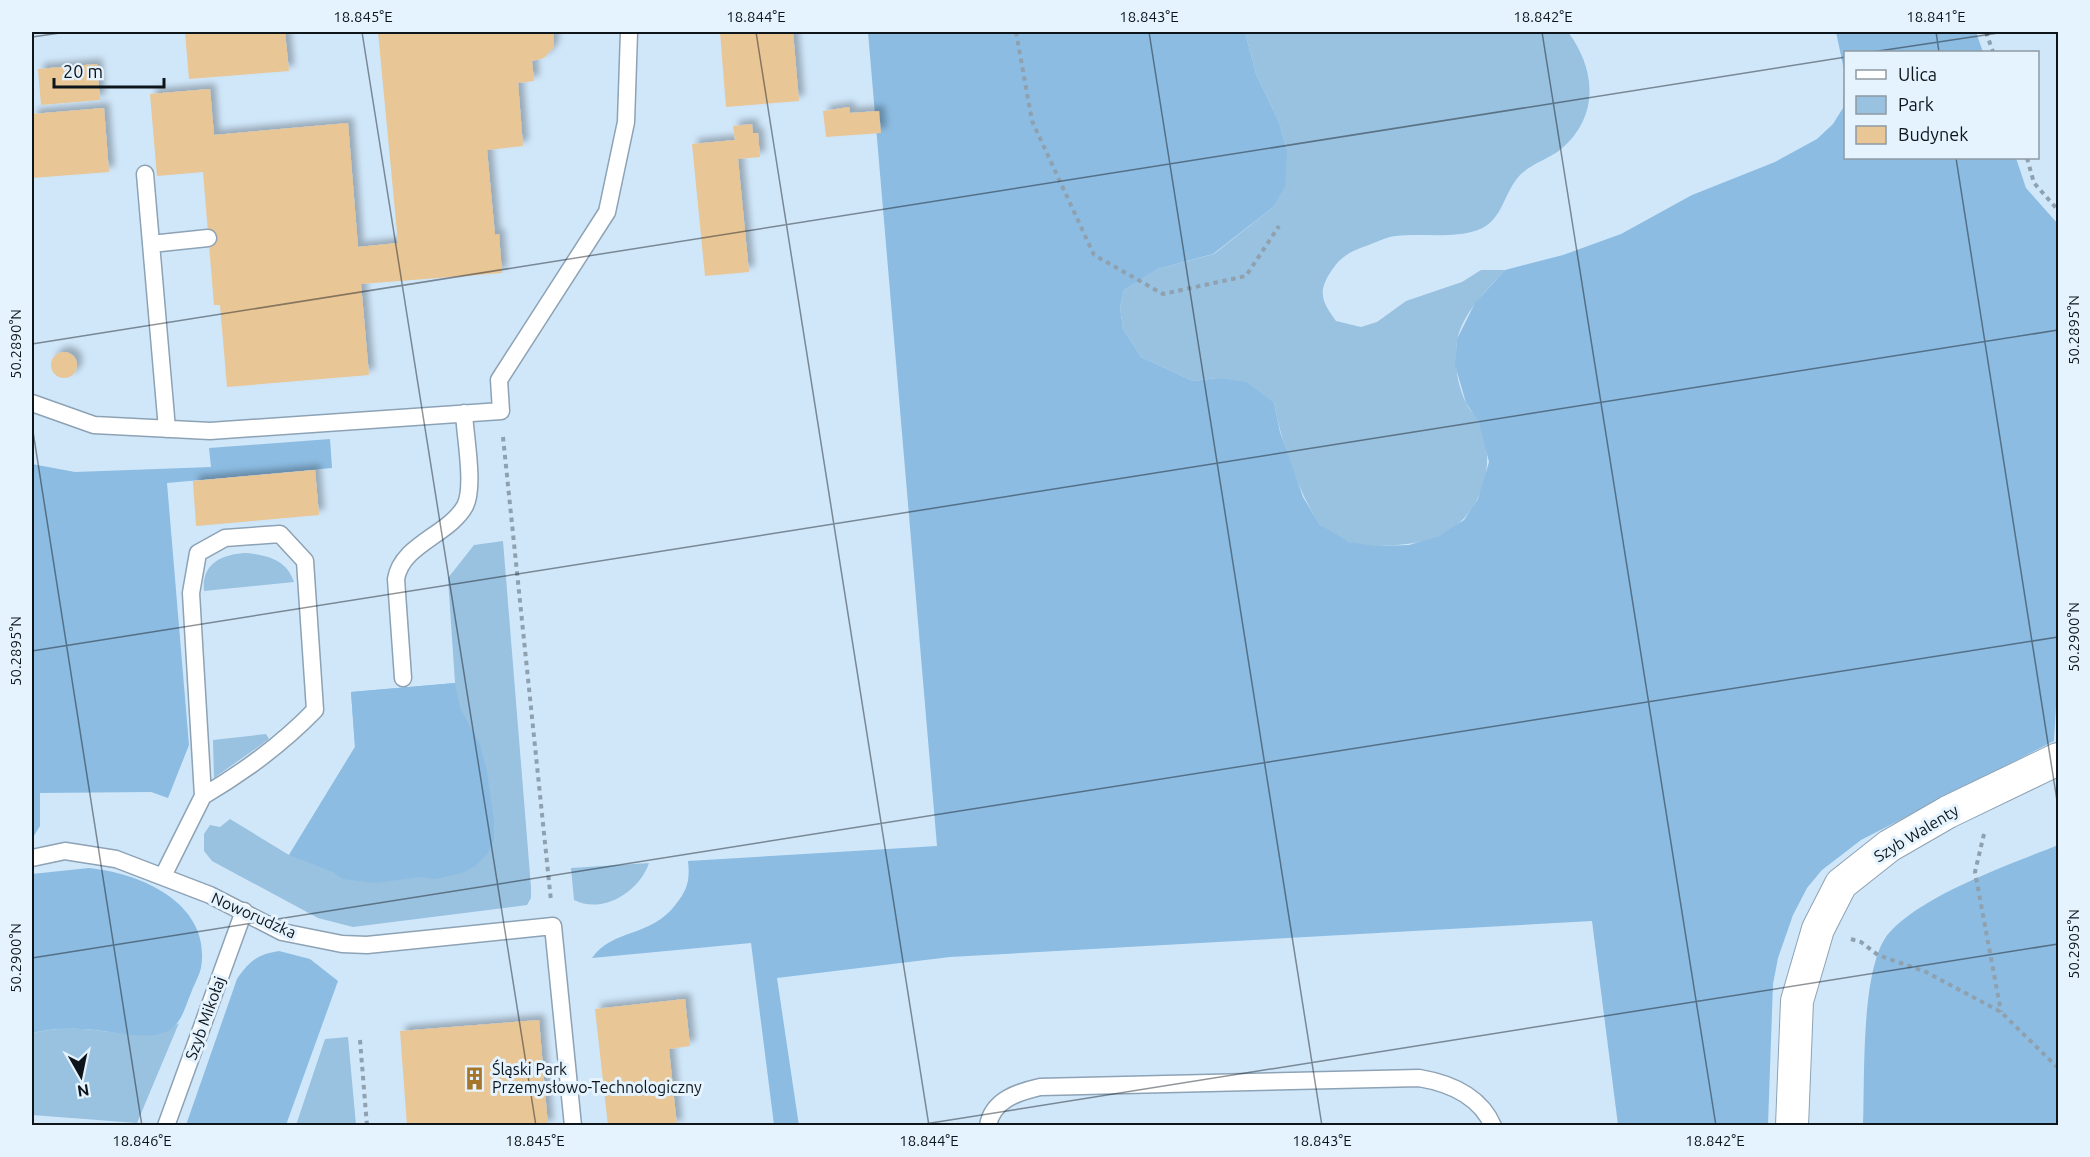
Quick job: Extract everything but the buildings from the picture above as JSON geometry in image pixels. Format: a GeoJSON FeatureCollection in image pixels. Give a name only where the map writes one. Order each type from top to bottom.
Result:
{"type":"FeatureCollection","features":[{"type":"Feature","properties":{"kind":"street","name":"Szyb Walenty"},"geometry":{"type":"LineString","coordinates":[[1792,1125],[1797,1001],[1818,929],[1841,884],[1888,846],[1948,812],[2058,759]]}},
{"type":"Feature","properties":{"kind":"lane"},"geometry":{"type":"LineString","coordinates":[[32,403],[94,425],[210,431],[501,411],[499,380],[607,212],[626,122],[629,32]]}},
{"type":"Feature","properties":{"kind":"lane"},"geometry":{"type":"LineString","coordinates":[[145,174],[167,429]]}},
{"type":"Feature","properties":{"kind":"lane"},"geometry":{"type":"LineString","coordinates":[[152,244],[208,238]]}},
{"type":"Feature","properties":{"kind":"lane"},"geometry":{"type":"LineString","coordinates":[[403,678],[397,570],[406,558],[464,506],[469,492],[464,413]]}},
{"type":"Feature","properties":{"kind":"lane"},"geometry":{"type":"LineString","coordinates":[[163,876],[203,796],[191,593],[198,553],[225,538],[280,534],[305,561],[315,710],[266,754],[237,776],[203,796]]}},
{"type":"Feature","properties":{"kind":"lane","name":"Noworudzka"},"geometry":{"type":"LineString","coordinates":[[32,858],[65,851],[116,859],[163,876],[244,911],[282,932],[342,944],[367,945],[553,926]]}},
{"type":"Feature","properties":{"kind":"lane","name":"Szyb Mikołaj"},"geometry":{"type":"LineString","coordinates":[[166,1125],[244,911]]}},
{"type":"Feature","properties":{"kind":"lane"},"geometry":{"type":"LineString","coordinates":[[553,926],[573,1125]]}},
{"type":"Feature","properties":{"kind":"lane"},"geometry":{"type":"LineString","coordinates":[[988,1125],[989,1117],[1003,1101],[1020,1091],[1040,1087],[1419,1078],[1445,1083],[1465,1093],[1485,1112],[1493,1125]]}},
{"type":"Feature","properties":{"kind":"path"},"geometry":{"type":"LineString","coordinates":[[1016,32],[1032,121],[1094,255],[1163,294],[1246,276],[1279,226]]}},
{"type":"Feature","properties":{"kind":"path"},"geometry":{"type":"LineString","coordinates":[[1986,32],[1993,51]]}},
{"type":"Feature","properties":{"kind":"path"},"geometry":{"type":"LineString","coordinates":[[2027,159],[2034,183],[2058,210]]}},
{"type":"Feature","properties":{"kind":"path"},"geometry":{"type":"LineString","coordinates":[[501,411],[553,926]]}},
{"type":"Feature","properties":{"kind":"path"},"geometry":{"type":"LineString","coordinates":[[1994,790],[1975,872],[2001,1012]]}},
{"type":"Feature","properties":{"kind":"path"},"geometry":{"type":"LineString","coordinates":[[1818,929],[1861,942],[1878,955],[1926,972],[2001,1012],[2058,1068]]}},
{"type":"Feature","properties":{"kind":"path"},"geometry":{"type":"LineString","coordinates":[[360,1040],[367,1125]]}},
{"type":"Feature","properties":{"kind":"green space"},"geometry":{"type":"Polygon","coordinates":[[[1245,32],[1568,32],[1584,61],[1589,92],[1582,123],[1573,137],[1560,150],[1521,174],[1493,220],[1478,230],[1468,233],[1396,236],[1355,250],[1341,259],[1334,267],[1324,286],[1323,298],[1336,321],[1361,327],[1377,322],[1406,301],[1462,282],[1481,270],[1505,270],[1483,294],[1464,321],[1456,349],[1460,389],[1467,406],[1479,422],[1485,438],[1486,472],[1482,488],[1475,504],[1465,517],[1452,529],[1437,537],[1409,544],[1371,546],[1346,541],[1330,533],[1318,522],[1297,479],[1281,434],[1274,403],[1217,378],[1193,381],[1141,357],[1123,329],[1120,307],[1124,290],[1158,269],[1214,254],[1272,208],[1287,150],[1279,122],[1256,74],[1245,32]]]}},
{"type":"Feature","properties":{"kind":"green space"},"geometry":{"type":"Polygon","coordinates":[[[503,541],[531,887],[531,898],[527,905],[353,927],[318,918],[212,861],[204,851],[204,834],[210,825],[220,827],[230,819],[289,855],[355,747],[351,692],[455,683],[448,578],[474,545],[503,541]]]}},
{"type":"Feature","properties":{"kind":"green space"},"geometry":{"type":"Polygon","coordinates":[[[246,553],[276,560],[287,568],[294,582],[204,591],[206,573],[215,562],[229,555],[246,553]]]}},
{"type":"Feature","properties":{"kind":"green space"},"geometry":{"type":"Polygon","coordinates":[[[266,734],[269,739],[214,778],[213,740],[266,734]]]}},
{"type":"Feature","properties":{"kind":"green space"},"geometry":{"type":"Polygon","coordinates":[[[649,863],[638,883],[619,898],[597,904],[585,904],[574,900],[571,868],[649,863]]]}},
{"type":"Feature","properties":{"kind":"green space"},"geometry":{"type":"Polygon","coordinates":[[[179,1023],[137,1123],[32,1115],[32,1033],[83,1029],[144,1034],[156,1033],[179,1023]]]}},
{"type":"Feature","properties":{"kind":"green space"},"geometry":{"type":"Polygon","coordinates":[[[348,1037],[356,1125],[296,1125],[325,1039],[348,1037]]]}},
{"type":"Feature","properties":{"kind":"shaded area"},"geometry":{"type":"Polygon","coordinates":[[[868,32],[1245,32],[1256,74],[1279,122],[1287,150],[1285,187],[1272,208],[1213,254],[1158,269],[1124,290],[1120,307],[1123,329],[1141,357],[1193,381],[1217,378],[1246,382],[1274,403],[1280,432],[1303,497],[1320,525],[1349,542],[1375,546],[1409,545],[1439,536],[1464,520],[1478,499],[1489,462],[1479,422],[1466,403],[1455,365],[1457,339],[1475,303],[1505,270],[1563,255],[1621,234],[1692,195],[1775,162],[1817,139],[1833,124],[1843,108],[1844,70],[1844,159],[2016,159],[2026,188],[2058,224],[2058,672],[2054,741],[1861,840],[1822,870],[1807,888],[1793,915],[1778,958],[1773,984],[1768,1125],[1618,1125],[1592,921],[950,957],[777,978],[799,1126],[774,1125],[751,943],[592,958],[610,942],[655,923],[666,915],[686,889],[689,873],[688,861],[937,846],[868,32]]]}},
{"type":"Feature","properties":{"kind":"shaded area"},"geometry":{"type":"Polygon","coordinates":[[[1836,32],[1976,32],[1983,51],[1844,51],[1844,70],[1836,32]]]}},
{"type":"Feature","properties":{"kind":"shaded area"},"geometry":{"type":"Polygon","coordinates":[[[330,439],[332,468],[167,483],[189,745],[168,798],[151,792],[40,793],[40,826],[32,839],[32,464],[75,472],[211,467],[209,448],[330,439]]]}},
{"type":"Feature","properties":{"kind":"shaded area"},"geometry":{"type":"Polygon","coordinates":[[[455,683],[460,708],[480,744],[487,772],[494,822],[494,840],[488,853],[475,866],[462,873],[435,879],[420,877],[375,883],[343,879],[333,872],[289,855],[355,747],[351,692],[455,683]]]}},
{"type":"Feature","properties":{"kind":"shaded area"},"geometry":{"type":"Polygon","coordinates":[[[2058,845],[2058,1125],[1863,1125],[1864,1054],[1869,997],[1873,971],[1880,949],[1889,933],[1904,919],[1945,893],[2058,845]]]}},
{"type":"Feature","properties":{"kind":"shaded area"},"geometry":{"type":"Polygon","coordinates":[[[89,868],[109,871],[150,885],[168,895],[184,909],[195,926],[201,945],[201,968],[177,1024],[168,1031],[148,1035],[75,1029],[32,1033],[32,874],[89,868]]]}},
{"type":"Feature","properties":{"kind":"shaded area"},"geometry":{"type":"Polygon","coordinates":[[[279,951],[310,959],[338,981],[286,1125],[186,1125],[237,979],[255,959],[279,951]]]}},
{"type":"Feature","properties":{"kind":"place","name":"Śląski Park Przemysłowo-Technologiczny"},"geometry":{"type":"Point","coordinates":[474,1078]}}]}
